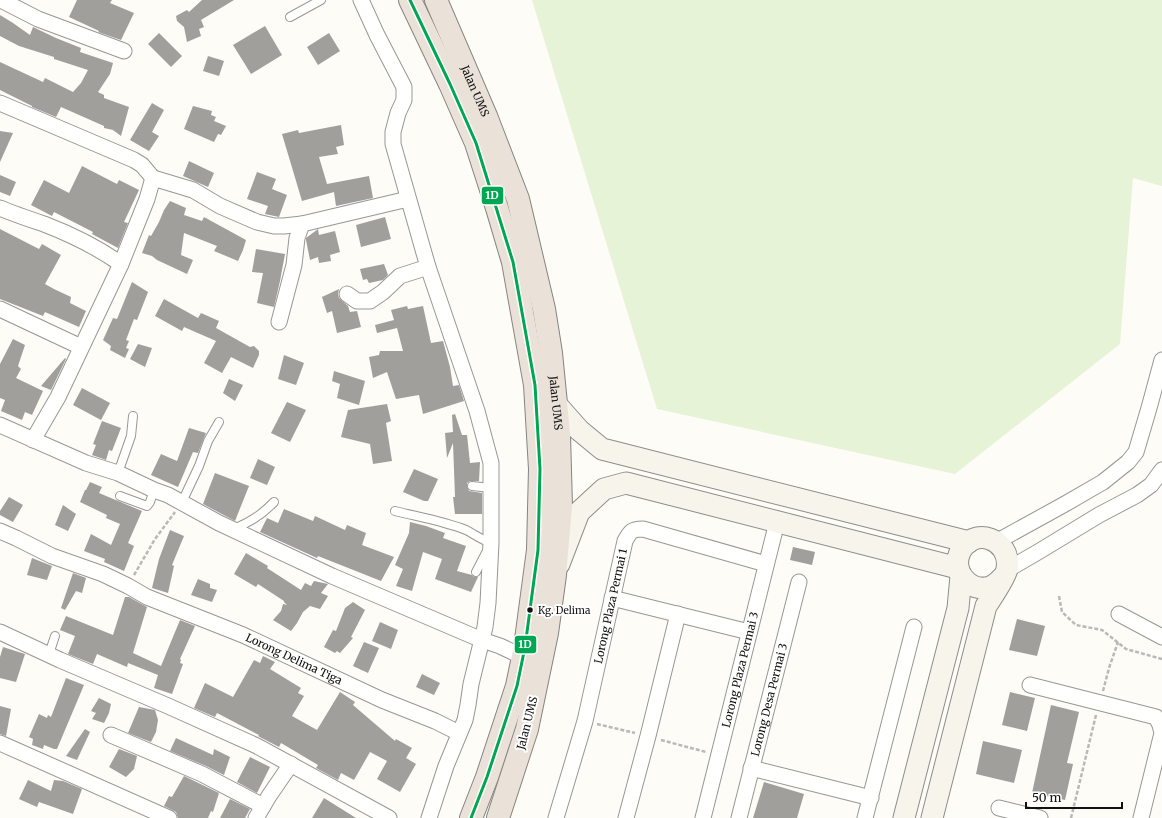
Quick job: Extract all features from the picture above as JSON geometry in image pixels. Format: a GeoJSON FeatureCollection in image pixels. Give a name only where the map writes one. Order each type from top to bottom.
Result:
{"type":"FeatureCollection","features":[{"type":"Feature","properties":{"kind":"highway","name":"Jalan UMS"},"geometry":{"type":"LineString","coordinates":[[410,0],[476,143],[498,208],[513,262],[535,386],[540,469],[538,550],[526,647],[517,686],[487,778],[471,818]]}},
{"type":"Feature","properties":{"kind":"highway","name":"Jalan UMS"},"geometry":{"type":"LineString","coordinates":[[437,1],[486,116],[518,199],[544,309],[551,353],[559,434],[560,506],[555,575],[547,633],[527,729],[498,818]]}},
{"type":"Feature","properties":{"kind":"street"},"geometry":{"type":"LineString","coordinates":[[1,0],[38,19],[124,51]]}},
{"type":"Feature","properties":{"kind":"street"},"geometry":{"type":"LineString","coordinates":[[361,0],[404,87],[404,100],[393,132],[393,144],[428,267],[479,418],[491,463],[491,543],[488,603],[482,640],[471,684],[465,720],[446,766],[429,818]]}},
{"type":"Feature","properties":{"kind":"street"},"geometry":{"type":"LineString","coordinates":[[0,103],[134,160],[142,165],[153,178],[193,190],[220,206],[257,222],[274,226],[302,224],[408,199]]}},
{"type":"Feature","properties":{"kind":"street"},"geometry":{"type":"LineString","coordinates":[[34,440],[58,397],[121,264],[147,199],[153,178]]}},
{"type":"Feature","properties":{"kind":"street"},"geometry":{"type":"LineString","coordinates":[[0,208],[62,232],[107,254],[121,264]]}},
{"type":"Feature","properties":{"kind":"street"},"geometry":{"type":"LineString","coordinates":[[279,322],[294,265],[297,238],[302,224]]}},
{"type":"Feature","properties":{"kind":"street"},"geometry":{"type":"LineString","coordinates":[[347,294],[356,301],[370,301],[383,292],[400,276],[428,267]]}},
{"type":"Feature","properties":{"kind":"street"},"geometry":{"type":"LineString","coordinates":[[0,309],[81,347]]}},
{"type":"Feature","properties":{"kind":"street"},"geometry":{"type":"LineString","coordinates":[[996,542],[1103,482],[1128,462],[1136,452],[1162,360]]}},
{"type":"Feature","properties":{"kind":"street"},"geometry":{"type":"LineString","coordinates":[[556,404],[578,430],[602,450],[969,542]]}},
{"type":"Feature","properties":{"kind":"street"},"geometry":{"type":"LineString","coordinates":[[0,425],[86,463],[118,473],[168,495],[233,529],[332,576],[523,657]]}},
{"type":"Feature","properties":{"kind":"street"},"geometry":{"type":"LineString","coordinates":[[555,575],[579,512],[604,489],[626,483],[960,572],[967,583],[974,587],[991,587],[999,582],[1006,573],[1038,552],[1099,515],[1137,495],[1151,485],[1162,470]]}},
{"type":"Feature","properties":{"kind":"street","name":"Lorong Plaza Permai 3"},"geometry":{"type":"LineString","coordinates":[[703,818],[777,522]]}},
{"type":"Feature","properties":{"kind":"street","name":"Lorong Plaza Permai 1"},"geometry":{"type":"LineString","coordinates":[[556,818],[585,721],[625,542],[630,533],[637,529],[643,529],[766,564]]}},
{"type":"Feature","properties":{"kind":"street","name":"Lorong Delima Tiga"},"geometry":{"type":"LineString","coordinates":[[0,531],[52,556],[103,574],[147,597],[243,635],[382,700],[435,721],[460,733]]}},
{"type":"Feature","properties":{"kind":"street"},"geometry":{"type":"LineString","coordinates":[[904,818],[958,608],[960,572],[958,561],[960,553],[963,547],[975,539],[990,539],[1002,547],[1006,554],[1008,562],[1006,573],[986,606],[932,818]]}},
{"type":"Feature","properties":{"kind":"street","name":"Lorong Desa Permai 3"},"geometry":{"type":"LineString","coordinates":[[739,818],[799,582]]}},
{"type":"Feature","properties":{"kind":"street"},"geometry":{"type":"LineString","coordinates":[[612,598],[749,632]]}},
{"type":"Feature","properties":{"kind":"street"},"geometry":{"type":"LineString","coordinates":[[626,818],[678,614]]}},
{"type":"Feature","properties":{"kind":"street"},"geometry":{"type":"LineString","coordinates":[[1119,614],[1162,637]]}},
{"type":"Feature","properties":{"kind":"street"},"geometry":{"type":"LineString","coordinates":[[865,818],[914,627]]}},
{"type":"Feature","properties":{"kind":"street"},"geometry":{"type":"LineString","coordinates":[[0,632],[256,746],[389,818]]}},
{"type":"Feature","properties":{"kind":"street"},"geometry":{"type":"LineString","coordinates":[[1030,685],[1156,717],[1162,733],[1141,818]]}},
{"type":"Feature","properties":{"kind":"street"},"geometry":{"type":"LineString","coordinates":[[111,735],[202,774],[260,812],[291,764]]}},
{"type":"Feature","properties":{"kind":"street"},"geometry":{"type":"LineString","coordinates":[[0,743],[169,818]]}},
{"type":"Feature","properties":{"kind":"street"},"geometry":{"type":"LineString","coordinates":[[751,768],[871,798]]}},
{"type":"Feature","properties":{"kind":"street"},"geometry":{"type":"LineString","coordinates":[[999,808],[1040,818]]}},
{"type":"Feature","properties":{"kind":"lane"},"geometry":{"type":"LineString","coordinates":[[290,18],[320,0]]}},
{"type":"Feature","properties":{"kind":"lane"},"geometry":{"type":"LineString","coordinates":[[118,473],[131,436],[133,416]]}},
{"type":"Feature","properties":{"kind":"lane"},"geometry":{"type":"LineString","coordinates":[[182,502],[199,466],[208,441],[219,422]]}},
{"type":"Feature","properties":{"kind":"lane"},"geometry":{"type":"LineString","coordinates":[[472,486],[491,488]]}},
{"type":"Feature","properties":{"kind":"lane"},"geometry":{"type":"LineString","coordinates":[[120,496],[147,506],[154,490]]}},
{"type":"Feature","properties":{"kind":"lane"},"geometry":{"type":"LineString","coordinates":[[233,529],[245,525],[259,516],[274,502]]}},
{"type":"Feature","properties":{"kind":"lane"},"geometry":{"type":"LineString","coordinates":[[395,511],[466,530],[491,543],[476,572]]}},
{"type":"Feature","properties":{"kind":"lane"},"geometry":{"type":"LineString","coordinates":[[49,654],[55,636]]}},
{"type":"Feature","properties":{"kind":"path"},"geometry":{"type":"LineString","coordinates":[[128,586],[155,539],[182,502]]}},
{"type":"Feature","properties":{"kind":"path"},"geometry":{"type":"LineString","coordinates":[[1059,596],[1062,612],[1076,625],[1102,630],[1126,649],[1162,659]]}},
{"type":"Feature","properties":{"kind":"path"},"geometry":{"type":"LineString","coordinates":[[1071,818],[1099,703],[1118,642]]}},
{"type":"Feature","properties":{"kind":"path"},"geometry":{"type":"LineString","coordinates":[[585,721],[719,755]]}},
{"type":"Feature","properties":{"kind":"green space"},"geometry":{"type":"Polygon","coordinates":[[[532,0],[1162,0],[1162,186],[1133,178],[1120,344],[955,474],[657,409],[532,0]]]}},
{"type":"Feature","properties":{"kind":"building"},"geometry":{"type":"Polygon","coordinates":[[[77,0],[112,0],[110,3],[134,13],[121,40],[98,32],[99,31],[69,17],[77,0]]]}},
{"type":"Feature","properties":{"kind":"building"},"geometry":{"type":"Polygon","coordinates":[[[202,0],[234,0],[201,20],[204,27],[199,29],[201,36],[187,42],[184,27],[177,21],[176,16],[187,10],[189,12],[202,0]]]}},
{"type":"Feature","properties":{"kind":"building"},"geometry":{"type":"Polygon","coordinates":[[[0,15],[30,35],[33,27],[81,48],[80,52],[113,63],[110,74],[98,92],[104,95],[104,98],[129,107],[121,136],[113,130],[104,128],[104,126],[61,107],[56,117],[32,107],[0,90],[0,62],[43,82],[45,78],[73,92],[81,83],[88,70],[19,46],[0,36],[0,15]]]}},
{"type":"Feature","properties":{"kind":"building"},"geometry":{"type":"Polygon","coordinates":[[[265,26],[282,55],[251,74],[233,45],[265,26]]]}},
{"type":"Feature","properties":{"kind":"building"},"geometry":{"type":"Polygon","coordinates":[[[159,33],[182,56],[171,67],[148,44],[159,33]]]}},
{"type":"Feature","properties":{"kind":"building"},"geometry":{"type":"Polygon","coordinates":[[[329,33],[340,51],[318,65],[307,47],[329,33]]]}},
{"type":"Feature","properties":{"kind":"building"},"geometry":{"type":"Polygon","coordinates":[[[208,56],[224,61],[219,76],[203,71],[208,56]]]}},
{"type":"Feature","properties":{"kind":"building"},"geometry":{"type":"Polygon","coordinates":[[[152,103],[164,110],[152,132],[159,136],[149,151],[130,140],[152,103]]]}},
{"type":"Feature","properties":{"kind":"building"},"geometry":{"type":"Polygon","coordinates":[[[193,106],[212,111],[211,115],[216,117],[214,121],[226,126],[221,135],[218,134],[214,142],[184,129],[193,106]]]}},
{"type":"Feature","properties":{"kind":"building"},"geometry":{"type":"Polygon","coordinates":[[[341,125],[344,145],[336,147],[338,154],[319,157],[327,184],[369,176],[373,198],[336,206],[334,192],[302,201],[282,134],[298,130],[299,133],[341,125]]]}},
{"type":"Feature","properties":{"kind":"building"},"geometry":{"type":"Polygon","coordinates":[[[0,131],[13,133],[0,162],[0,131]]]}},
{"type":"Feature","properties":{"kind":"building"},"geometry":{"type":"Polygon","coordinates":[[[189,161],[214,173],[208,187],[183,176],[189,161]]]}},
{"type":"Feature","properties":{"kind":"building"},"geometry":{"type":"Polygon","coordinates":[[[82,166],[117,184],[119,180],[139,190],[124,222],[128,223],[118,248],[92,234],[93,232],[54,212],[52,216],[31,205],[44,180],[69,193],[82,166]]]}},
{"type":"Feature","properties":{"kind":"building"},"geometry":{"type":"Polygon","coordinates":[[[257,172],[276,179],[272,189],[287,195],[279,217],[265,214],[268,206],[247,199],[257,172]]]}},
{"type":"Feature","properties":{"kind":"building"},"geometry":{"type":"Polygon","coordinates":[[[0,175],[16,182],[10,196],[0,192],[0,175]]]}},
{"type":"Feature","properties":{"kind":"building"},"geometry":{"type":"Polygon","coordinates":[[[170,201],[186,208],[184,215],[202,221],[204,217],[246,240],[238,261],[214,251],[217,246],[184,233],[181,255],[193,260],[187,274],[157,260],[152,256],[142,253],[149,235],[151,236],[170,201]]]}},
{"type":"Feature","properties":{"kind":"building"},"geometry":{"type":"Polygon","coordinates":[[[385,217],[391,239],[361,247],[356,225],[385,217]]]}},
{"type":"Feature","properties":{"kind":"building"},"geometry":{"type":"Polygon","coordinates":[[[0,229],[39,249],[42,244],[61,255],[45,284],[71,297],[70,303],[86,311],[79,327],[45,312],[43,316],[0,299],[0,229]]]}},
{"type":"Feature","properties":{"kind":"building"},"geometry":{"type":"Polygon","coordinates":[[[318,229],[319,235],[335,231],[340,252],[330,255],[331,261],[319,263],[318,257],[310,260],[306,238],[318,229]]]}},
{"type":"Feature","properties":{"kind":"building"},"geometry":{"type":"Polygon","coordinates":[[[256,249],[285,254],[274,307],[257,303],[263,273],[252,272],[256,249]]]}},
{"type":"Feature","properties":{"kind":"building"},"geometry":{"type":"Polygon","coordinates":[[[384,264],[388,275],[383,280],[369,283],[367,279],[363,280],[360,269],[384,264]]]}},
{"type":"Feature","properties":{"kind":"building"},"geometry":{"type":"Polygon","coordinates":[[[132,282],[148,292],[137,320],[134,319],[126,340],[129,341],[126,348],[129,349],[125,358],[110,350],[111,346],[103,340],[113,318],[117,319],[132,282]]]}},
{"type":"Feature","properties":{"kind":"building"},"geometry":{"type":"Polygon","coordinates":[[[339,289],[339,298],[348,306],[350,312],[357,311],[361,327],[337,333],[332,311],[327,313],[322,297],[339,289]]]}},
{"type":"Feature","properties":{"kind":"building"},"geometry":{"type":"Polygon","coordinates":[[[164,299],[198,318],[201,313],[219,321],[216,328],[250,347],[254,346],[259,351],[259,355],[253,368],[231,357],[222,373],[204,363],[216,341],[184,327],[182,331],[155,316],[164,299]]]}},
{"type":"Feature","properties":{"kind":"building"},"geometry":{"type":"Polygon","coordinates":[[[407,306],[408,309],[423,306],[431,343],[443,341],[453,386],[459,385],[464,401],[423,414],[419,395],[396,399],[387,372],[373,378],[369,357],[379,355],[380,351],[403,351],[397,328],[377,333],[375,325],[394,320],[391,310],[407,306]]]}},
{"type":"Feature","properties":{"kind":"building"},"geometry":{"type":"Polygon","coordinates":[[[13,339],[25,345],[18,366],[21,369],[16,378],[43,391],[32,415],[25,412],[22,420],[1,411],[5,400],[0,398],[0,364],[13,339]]]}},
{"type":"Feature","properties":{"kind":"building"},"geometry":{"type":"Polygon","coordinates":[[[138,344],[152,348],[145,367],[130,359],[138,344]]]}},
{"type":"Feature","properties":{"kind":"building"},"geometry":{"type":"Polygon","coordinates":[[[284,355],[304,363],[296,385],[278,379],[284,355]]]}},
{"type":"Feature","properties":{"kind":"building"},"geometry":{"type":"Polygon","coordinates":[[[65,358],[66,359],[51,390],[41,386],[65,358]]]}},
{"type":"Feature","properties":{"kind":"building"},"geometry":{"type":"Polygon","coordinates":[[[334,371],[365,381],[359,405],[337,398],[340,384],[332,381],[334,371]]]}},
{"type":"Feature","properties":{"kind":"building"},"geometry":{"type":"Polygon","coordinates":[[[229,379],[243,385],[235,401],[223,393],[229,379]]]}},
{"type":"Feature","properties":{"kind":"building"},"geometry":{"type":"Polygon","coordinates":[[[82,388],[110,403],[101,420],[73,405],[82,388]]]}},
{"type":"Feature","properties":{"kind":"building"},"geometry":{"type":"Polygon","coordinates":[[[287,402],[306,410],[290,442],[271,433],[287,402]]]}},
{"type":"Feature","properties":{"kind":"building"},"geometry":{"type":"Polygon","coordinates":[[[387,404],[391,421],[386,423],[392,461],[373,464],[370,444],[341,437],[348,410],[387,404]]]}},
{"type":"Feature","properties":{"kind":"building"},"geometry":{"type":"Polygon","coordinates":[[[455,414],[462,435],[467,435],[470,463],[480,462],[479,481],[470,481],[467,483],[467,486],[469,491],[482,493],[482,514],[455,514],[453,497],[455,497],[453,443],[447,458],[445,433],[453,432],[452,415],[455,414]]]}},
{"type":"Feature","properties":{"kind":"building"},"geometry":{"type":"Polygon","coordinates":[[[102,421],[121,428],[112,451],[109,450],[106,460],[92,455],[96,445],[93,444],[102,421]]]}},
{"type":"Feature","properties":{"kind":"building"},"geometry":{"type":"Polygon","coordinates":[[[189,428],[206,433],[198,453],[193,452],[178,487],[151,475],[161,454],[177,461],[189,428]]]}},
{"type":"Feature","properties":{"kind":"building"},"geometry":{"type":"Polygon","coordinates":[[[258,459],[275,467],[267,485],[250,478],[258,459]]]}},
{"type":"Feature","properties":{"kind":"building"},"geometry":{"type":"Polygon","coordinates":[[[414,469],[438,479],[428,501],[424,501],[403,492],[414,469]]]}},
{"type":"Feature","properties":{"kind":"building"},"geometry":{"type":"Polygon","coordinates":[[[215,473],[249,486],[235,521],[203,504],[215,473]]]}},
{"type":"Feature","properties":{"kind":"building"},"geometry":{"type":"Polygon","coordinates":[[[90,482],[102,487],[99,493],[142,511],[128,543],[134,546],[124,571],[104,562],[105,559],[84,551],[91,534],[111,545],[120,524],[106,518],[107,515],[80,502],[90,482]]]}},
{"type":"Feature","properties":{"kind":"building"},"geometry":{"type":"Polygon","coordinates":[[[9,497],[23,505],[13,522],[0,515],[0,511],[9,497]]]}},
{"type":"Feature","properties":{"kind":"building"},"geometry":{"type":"Polygon","coordinates":[[[63,505],[76,514],[68,531],[55,525],[63,505]]]}},
{"type":"Feature","properties":{"kind":"building"},"geometry":{"type":"Polygon","coordinates":[[[284,509],[313,521],[315,516],[345,530],[347,525],[366,533],[362,545],[394,557],[381,581],[318,556],[317,558],[260,532],[267,518],[278,523],[284,509]]]}},
{"type":"Feature","properties":{"kind":"building"},"geometry":{"type":"Polygon","coordinates":[[[410,522],[445,533],[443,538],[466,546],[457,571],[478,577],[471,592],[435,579],[442,559],[423,552],[412,591],[396,586],[403,569],[395,565],[409,533],[410,522]]]}},
{"type":"Feature","properties":{"kind":"building"},"geometry":{"type":"Polygon","coordinates":[[[170,530],[184,536],[172,565],[174,566],[168,593],[152,588],[159,559],[170,530]]]}},
{"type":"Feature","properties":{"kind":"building"},"geometry":{"type":"Polygon","coordinates":[[[793,547],[815,552],[812,565],[790,560],[793,547]]]}},
{"type":"Feature","properties":{"kind":"building"},"geometry":{"type":"Polygon","coordinates":[[[246,553],[268,566],[267,568],[301,590],[305,583],[311,586],[314,581],[328,584],[321,593],[328,596],[320,609],[310,606],[303,612],[291,631],[273,620],[281,611],[283,604],[287,605],[284,601],[258,584],[256,587],[234,574],[246,553]]]}},
{"type":"Feature","properties":{"kind":"building"},"geometry":{"type":"Polygon","coordinates":[[[32,558],[52,566],[47,580],[27,575],[32,558]]]}},
{"type":"Feature","properties":{"kind":"building"},"geometry":{"type":"Polygon","coordinates":[[[73,573],[86,578],[82,593],[76,591],[65,610],[61,608],[73,573]]]}},
{"type":"Feature","properties":{"kind":"building"},"geometry":{"type":"Polygon","coordinates":[[[198,579],[210,584],[210,588],[217,590],[212,602],[191,595],[198,579]]]}},
{"type":"Feature","properties":{"kind":"building"},"geometry":{"type":"Polygon","coordinates":[[[125,597],[129,597],[147,607],[133,653],[161,666],[180,620],[195,626],[180,659],[180,663],[183,664],[172,694],[154,688],[158,675],[128,663],[127,667],[97,654],[93,664],[68,654],[75,636],[60,630],[66,616],[113,635],[125,597]]]}},
{"type":"Feature","properties":{"kind":"building"},"geometry":{"type":"Polygon","coordinates":[[[353,602],[365,610],[351,637],[353,638],[340,653],[337,651],[335,653],[324,647],[333,630],[336,631],[345,608],[353,602]]]}},
{"type":"Feature","properties":{"kind":"building"},"geometry":{"type":"Polygon","coordinates":[[[1017,619],[1045,626],[1037,656],[1009,650],[1017,619]]]}},
{"type":"Feature","properties":{"kind":"building"},"geometry":{"type":"Polygon","coordinates":[[[380,622],[398,630],[391,649],[372,641],[380,622]]]}},
{"type":"Feature","properties":{"kind":"building"},"geometry":{"type":"Polygon","coordinates":[[[364,642],[379,648],[368,673],[353,666],[364,642]]]}},
{"type":"Feature","properties":{"kind":"building"},"geometry":{"type":"Polygon","coordinates":[[[3,647],[25,654],[16,682],[0,678],[0,657],[3,647]]]}},
{"type":"Feature","properties":{"kind":"building"},"geometry":{"type":"Polygon","coordinates":[[[263,656],[275,662],[270,669],[301,688],[298,693],[304,696],[292,716],[317,730],[340,692],[355,702],[353,705],[395,741],[396,739],[412,748],[406,758],[416,764],[400,792],[377,779],[387,761],[370,752],[354,780],[341,773],[338,780],[316,768],[318,765],[281,743],[279,747],[217,713],[215,717],[194,708],[205,683],[233,697],[254,660],[260,663],[263,656]]]}},
{"type":"Feature","properties":{"kind":"building"},"geometry":{"type":"Polygon","coordinates":[[[422,674],[440,683],[434,695],[416,687],[422,674]]]}},
{"type":"Feature","properties":{"kind":"building"},"geometry":{"type":"Polygon","coordinates":[[[66,678],[84,685],[57,749],[44,745],[43,749],[32,745],[33,739],[29,737],[39,714],[47,718],[48,715],[51,717],[66,678]]]}},
{"type":"Feature","properties":{"kind":"building"},"geometry":{"type":"Polygon","coordinates":[[[1010,692],[1035,698],[1027,731],[1002,725],[1010,692]]]}},
{"type":"Feature","properties":{"kind":"building"},"geometry":{"type":"Polygon","coordinates":[[[99,698],[111,704],[109,713],[104,723],[92,719],[96,713],[91,711],[99,698]]]}},
{"type":"Feature","properties":{"kind":"building"},"geometry":{"type":"Polygon","coordinates":[[[1051,705],[1079,712],[1067,763],[1073,764],[1065,800],[1032,793],[1051,705]]]}},
{"type":"Feature","properties":{"kind":"building"},"geometry":{"type":"Polygon","coordinates":[[[0,706],[11,709],[6,736],[0,734],[0,706]]]}},
{"type":"Feature","properties":{"kind":"building"},"geometry":{"type":"Polygon","coordinates":[[[139,707],[155,710],[158,720],[156,732],[151,742],[128,733],[139,707]]]}},
{"type":"Feature","properties":{"kind":"building"},"geometry":{"type":"Polygon","coordinates":[[[85,729],[90,732],[77,760],[66,756],[85,729]]]}},
{"type":"Feature","properties":{"kind":"building"},"geometry":{"type":"Polygon","coordinates":[[[176,738],[213,755],[214,749],[230,757],[224,775],[170,751],[176,738]]]}},
{"type":"Feature","properties":{"kind":"building"},"geometry":{"type":"Polygon","coordinates":[[[983,741],[1022,750],[1014,783],[976,774],[983,741]]]}},
{"type":"Feature","properties":{"kind":"building"},"geometry":{"type":"Polygon","coordinates":[[[119,749],[137,756],[134,769],[126,777],[109,767],[119,749]]]}},
{"type":"Feature","properties":{"kind":"building"},"geometry":{"type":"Polygon","coordinates":[[[250,757],[270,767],[257,793],[237,782],[250,757]]]}},
{"type":"Feature","properties":{"kind":"building"},"geometry":{"type":"Polygon","coordinates":[[[184,776],[219,793],[213,812],[211,811],[208,818],[178,818],[176,812],[164,806],[169,796],[172,797],[184,776]]]}},
{"type":"Feature","properties":{"kind":"building"},"geometry":{"type":"Polygon","coordinates":[[[28,780],[51,791],[54,780],[63,781],[82,789],[73,814],[39,802],[37,807],[19,799],[28,780]]]}},
{"type":"Feature","properties":{"kind":"building"},"geometry":{"type":"Polygon","coordinates":[[[764,782],[804,794],[797,818],[753,818],[764,782]]]}},
{"type":"Feature","properties":{"kind":"building"},"geometry":{"type":"Polygon","coordinates":[[[324,798],[356,818],[312,818],[324,798]]]}},
{"type":"Feature","properties":{"kind":"building"},"geometry":{"type":"Polygon","coordinates":[[[230,799],[250,809],[245,818],[220,818],[230,799]]]}},
{"type":"Feature","properties":{"kind":"transit line","name":"1D"},"geometry":{"type":"LineString","coordinates":[[410,0],[476,143],[513,262],[535,385],[540,469],[538,550],[525,647],[517,686],[487,777],[471,818]]}},
{"type":"Feature","properties":{"kind":"place","name":"Kg. Delima"},"geometry":{"type":"Point","coordinates":[530,610]}}]}
